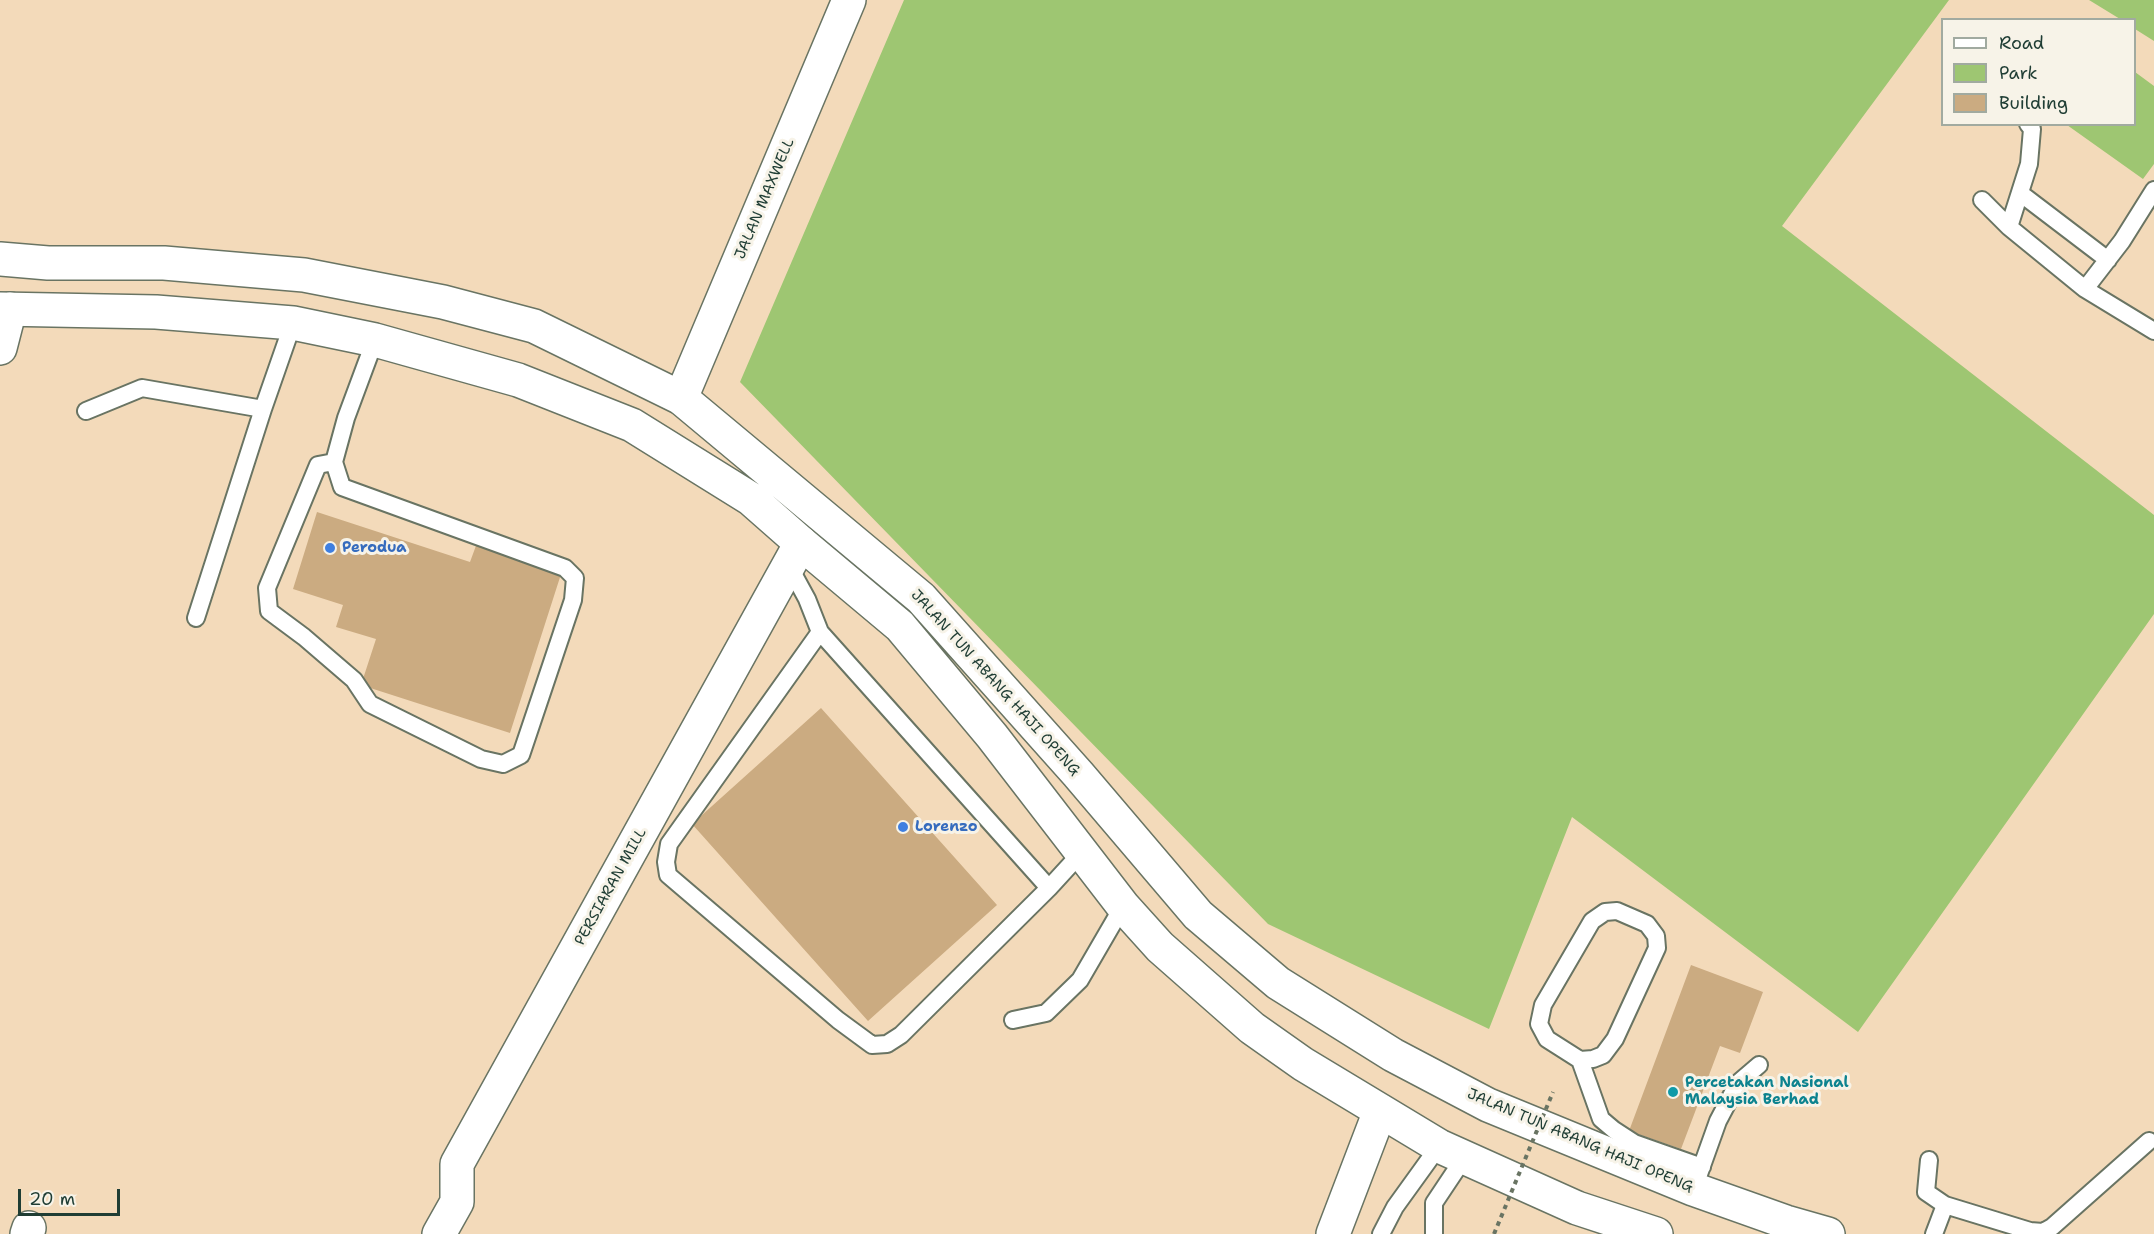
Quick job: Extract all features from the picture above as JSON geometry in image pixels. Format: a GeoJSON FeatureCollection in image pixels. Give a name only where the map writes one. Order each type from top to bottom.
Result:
{"type":"FeatureCollection","features":[{"type":"Feature","properties":{"kind":"main road","name":"JALAN MAXWELL"},"geometry":{"type":"LineString","coordinates":[[681,398],[849,0]]}},
{"type":"Feature","properties":{"kind":"main road","name":"JALAN TUN ABANG HAJI OPENG"},"geometry":{"type":"LineString","coordinates":[[0,259],[48,263],[164,263],[304,275],[443,302],[534,326],[681,398],[921,598],[1078,774],[1198,915],[1278,983],[1393,1055],[1488,1105],[1698,1178],[1786,1222],[1828,1234]]}},
{"type":"Feature","properties":{"kind":"main road"},"geometry":{"type":"LineString","coordinates":[[0,348],[5,309],[156,312],[293,323],[375,340],[518,380],[632,424],[751,499],[795,555],[900,626],[992,736],[1123,906],[1160,947],[1252,1028],[1303,1065],[1452,1152],[1577,1208],[1656,1234]]}},
{"type":"Feature","properties":{"kind":"main road","name":"PERSIARAN MILL"},"geometry":{"type":"LineString","coordinates":[[439,1234],[457,1202],[457,1164],[795,555]]}},
{"type":"Feature","properties":{"kind":"main road"},"geometry":{"type":"LineString","coordinates":[[1333,1234],[1380,1111]]}},
{"type":"Feature","properties":{"kind":"lane"},"geometry":{"type":"LineString","coordinates":[[2009,227],[2029,164],[2032,129],[2030,126]]}},
{"type":"Feature","properties":{"kind":"lane"},"geometry":{"type":"LineString","coordinates":[[2085,289],[2108,260],[2154,190]]}},
{"type":"Feature","properties":{"kind":"lane"},"geometry":{"type":"LineString","coordinates":[[2020,193],[2108,260]]}},
{"type":"Feature","properties":{"kind":"lane"},"geometry":{"type":"LineString","coordinates":[[1982,200],[2009,227],[2085,289],[2154,331]]}},
{"type":"Feature","properties":{"kind":"lane"},"geometry":{"type":"LineString","coordinates":[[196,618],[293,323]]}},
{"type":"Feature","properties":{"kind":"lane"},"geometry":{"type":"LineString","coordinates":[[334,462],[318,465],[267,588],[269,611],[304,637],[354,680],[370,704],[481,759],[503,764],[521,755],[573,600],[575,578],[565,568],[342,487],[334,462],[346,418],[375,340]]}},
{"type":"Feature","properties":{"kind":"lane"},"geometry":{"type":"LineString","coordinates":[[86,411],[142,388],[263,409]]}},
{"type":"Feature","properties":{"kind":"lane"},"geometry":{"type":"LineString","coordinates":[[795,555],[807,599],[820,632],[1049,888]]}},
{"type":"Feature","properties":{"kind":"lane"},"geometry":{"type":"LineString","coordinates":[[820,632],[669,844],[666,862],[668,875],[838,1020],[872,1045],[887,1044],[901,1035],[1049,888],[1082,852]]}},
{"type":"Feature","properties":{"kind":"lane"},"geometry":{"type":"LineString","coordinates":[[1014,1020],[1046,1012],[1080,980],[1123,906]]}},
{"type":"Feature","properties":{"kind":"lane"},"geometry":{"type":"LineString","coordinates":[[1580,1060],[1603,1055],[1616,1039],[1657,948],[1656,936],[1647,924],[1617,911],[1605,912],[1592,921],[1543,1005],[1539,1024],[1547,1039],[1580,1060],[1601,1119],[1634,1143],[1698,1178],[1718,1120],[1738,1083],[1759,1065]]}},
{"type":"Feature","properties":{"kind":"lane"},"geometry":{"type":"LineString","coordinates":[[1929,1160],[1926,1192],[1945,1205],[2030,1231],[2043,1232],[2052,1227],[2149,1141]]}},
{"type":"Feature","properties":{"kind":"lane"},"geometry":{"type":"LineString","coordinates":[[1381,1234],[1395,1207],[1452,1152]]}},
{"type":"Feature","properties":{"kind":"lane"},"geometry":{"type":"LineString","coordinates":[[1434,1234],[1434,1203],[1452,1152]]}},
{"type":"Feature","properties":{"kind":"lane"},"geometry":{"type":"LineString","coordinates":[[1935,1234],[1945,1205]]}},
{"type":"Feature","properties":{"kind":"path"},"geometry":{"type":"LineString","coordinates":[[1494,1234],[1553,1092]]}},
{"type":"Feature","properties":{"kind":"green space"},"geometry":{"type":"Polygon","coordinates":[[[904,0],[1949,0],[1782,226],[2154,515],[2154,614],[1858,1032],[1572,817],[1489,1029],[1268,924],[740,382],[904,0]]]}},
{"type":"Feature","properties":{"kind":"green space"},"geometry":{"type":"Polygon","coordinates":[[[2089,0],[2154,0],[2154,41],[2136,30],[2136,18],[2118,18],[2089,0]]]}},
{"type":"Feature","properties":{"kind":"green space"},"geometry":{"type":"Polygon","coordinates":[[[2136,73],[2154,86],[2154,164],[2143,179],[2068,126],[2136,126],[2136,73]]]}},
{"type":"Feature","properties":{"kind":"building"},"geometry":{"type":"Polygon","coordinates":[[[317,512],[470,562],[477,543],[562,571],[510,733],[361,685],[376,639],[336,627],[343,605],[293,589],[317,512]]]}},
{"type":"Feature","properties":{"kind":"building"},"geometry":{"type":"Polygon","coordinates":[[[821,708],[997,905],[868,1021],[692,824],[821,708]]]}},
{"type":"Feature","properties":{"kind":"building","name":"Percetakan Nasional Malaysia Berhad"},"geometry":{"type":"Polygon","coordinates":[[[1691,965],[1763,992],[1740,1053],[1720,1046],[1681,1149],[1629,1131],[1691,965]]]}},
{"type":"Feature","properties":{"kind":"place","name":"Perodua"},"geometry":{"type":"Point","coordinates":[330,548]}},
{"type":"Feature","properties":{"kind":"place","name":"Lorenzo"},"geometry":{"type":"Point","coordinates":[903,827]}},
{"type":"Feature","properties":{"kind":"place","name":"Percetakan Nasional Malaysia Berhad"},"geometry":{"type":"Point","coordinates":[1673,1092]}}]}
